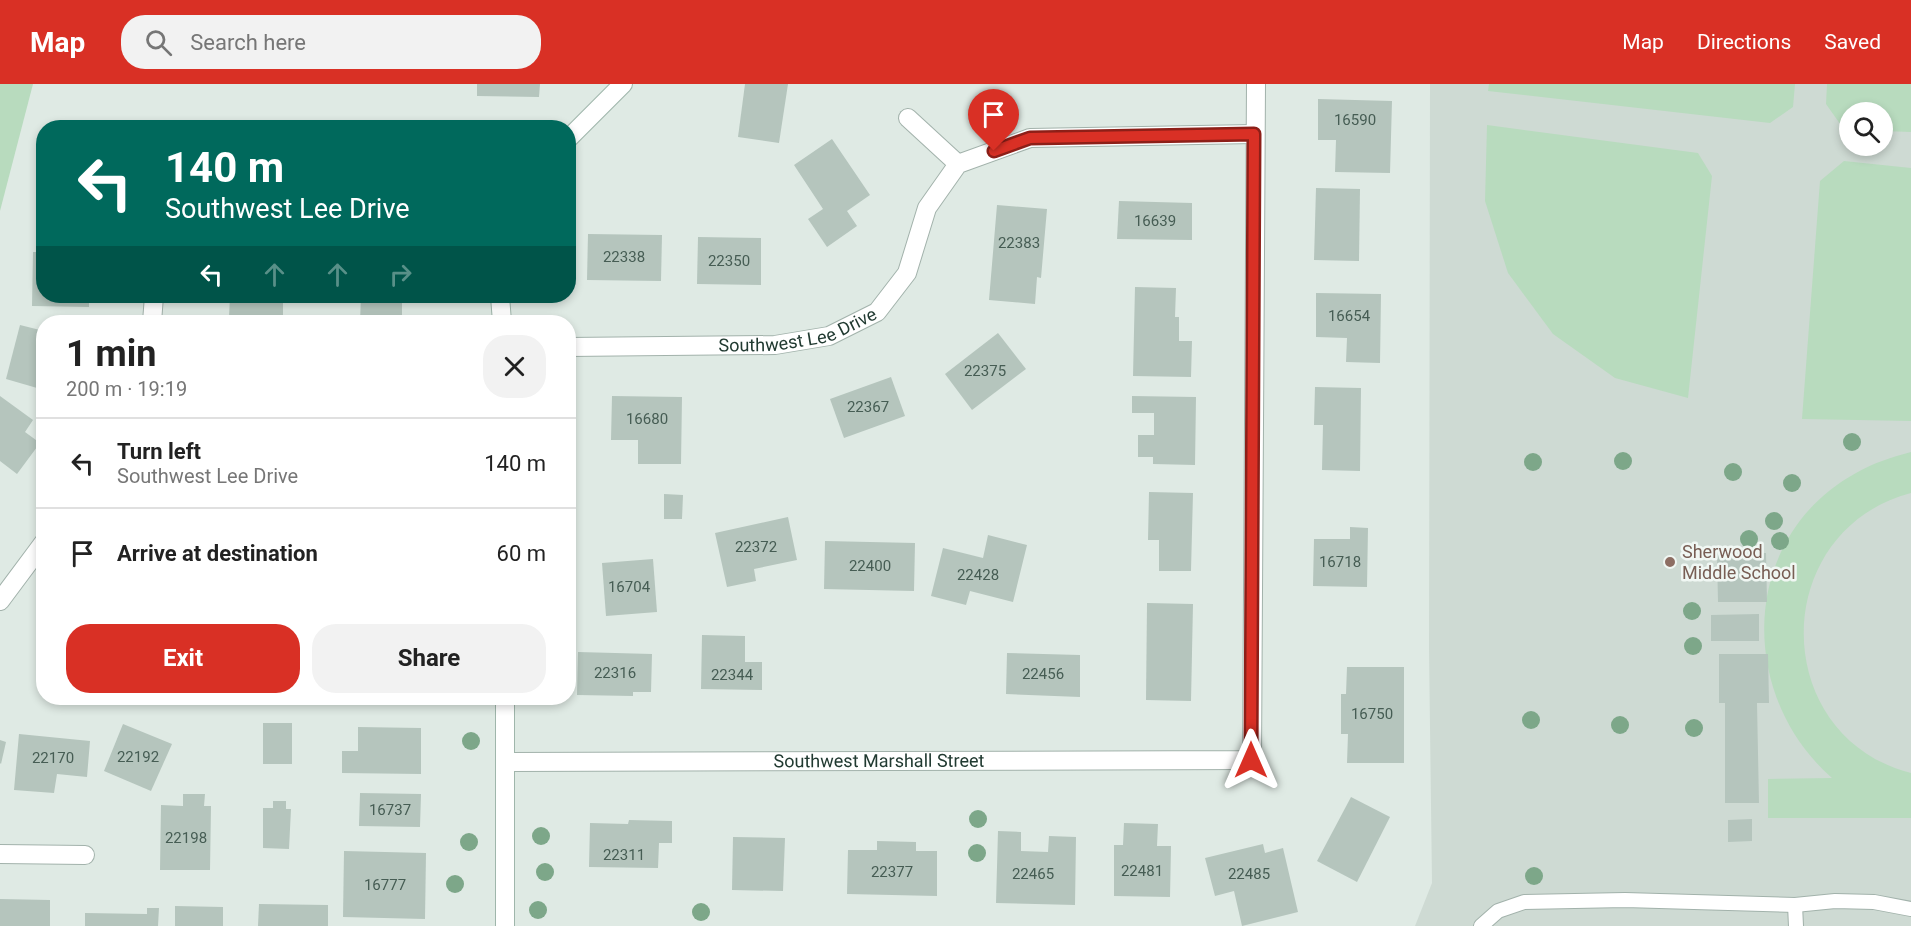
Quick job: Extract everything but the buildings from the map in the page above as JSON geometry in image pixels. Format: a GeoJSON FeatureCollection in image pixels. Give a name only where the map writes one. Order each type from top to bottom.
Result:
{"type":"FeatureCollection","features":[{"type":"Feature","properties":{"kind":"street"},"geometry":{"type":"LineString","coordinates":[[576,131],[623,84]]}},
{"type":"Feature","properties":{"kind":"street"},"geometry":{"type":"LineString","coordinates":[[908,117],[958,164],[1030,138],[1254,134],[1256,84]]}},
{"type":"Feature","properties":{"kind":"street","name":"Southwest Marshall Street"},"geometry":{"type":"LineString","coordinates":[[505,762],[1251,760],[1254,134]]}},
{"type":"Feature","properties":{"kind":"street","name":"Southwest Lee Drive"},"geometry":{"type":"LineString","coordinates":[[576,347],[776,345],[829,336],[877,312],[907,273],[927,208],[958,164]]}},
{"type":"Feature","properties":{"kind":"street"},"geometry":{"type":"LineString","coordinates":[[0,601],[36,553]]}},
{"type":"Feature","properties":{"kind":"street"},"geometry":{"type":"LineString","coordinates":[[505,705],[505,926]]}},
{"type":"Feature","properties":{"kind":"street"},"geometry":{"type":"LineString","coordinates":[[0,854],[85,855]]}},
{"type":"Feature","properties":{"kind":"lane"},"geometry":{"type":"LineString","coordinates":[[1481,926],[1498,911],[1524,902],[1625,900],[1795,905],[1835,901],[1874,902],[1911,909]]}},
{"type":"Feature","properties":{"kind":"lane"},"geometry":{"type":"LineString","coordinates":[[1795,905],[1796,926]]}},
{"type":"Feature","properties":{"kind":"shaded area","name":"Sherwood Middle School"},"geometry":{"type":"Polygon","coordinates":[[[1430,84],[1911,84],[1911,926],[1415,926],[1432,883],[1429,648],[1430,84]]]}},
{"type":"Feature","properties":{"kind":"green space"},"geometry":{"type":"Polygon","coordinates":[[[0,84],[33,84],[0,211],[0,84]]]}},
{"type":"Feature","properties":{"kind":"green space"},"geometry":{"type":"Polygon","coordinates":[[[1489,84],[1795,84],[1793,107],[1770,123],[1488,91],[1489,84]]]}},
{"type":"Feature","properties":{"kind":"green space"},"geometry":{"type":"Polygon","coordinates":[[[1827,84],[1911,84],[1911,132],[1893,131],[1893,102],[1839,102],[1839,122],[1826,104],[1827,84]]]}},
{"type":"Feature","properties":{"kind":"green space"},"geometry":{"type":"Polygon","coordinates":[[[1487,125],[1698,153],[1712,176],[1688,398],[1615,378],[1553,334],[1508,273],[1485,201],[1487,125]]]}},
{"type":"Feature","properties":{"kind":"green space"},"geometry":{"type":"Polygon","coordinates":[[[1844,161],[1911,168],[1911,421],[1802,419],[1820,181],[1844,161]]]}},
{"type":"Feature","properties":{"kind":"green space"},"geometry":{"type":"Polygon","coordinates":[[[1911,452],[1911,493],[1864,514],[1831,548],[1810,589],[1804,633],[1810,678],[1831,719],[1864,752],[1911,773],[1911,818],[1768,818],[1768,779],[1832,778],[1801,744],[1779,704],[1767,662],[1764,618],[1772,576],[1790,536],[1817,501],[1862,469],[1911,452]]]}},
{"type":"Feature","properties":{"kind":"place","name":"Sherwood Middle School"},"geometry":{"type":"Point","coordinates":[1670,562]}},
{"type":"Feature","properties":{"kind":"route"},"geometry":{"type":"LineString","coordinates":[[994,151],[1030,138],[1088,135],[1254,134],[1251,760]]}}]}
